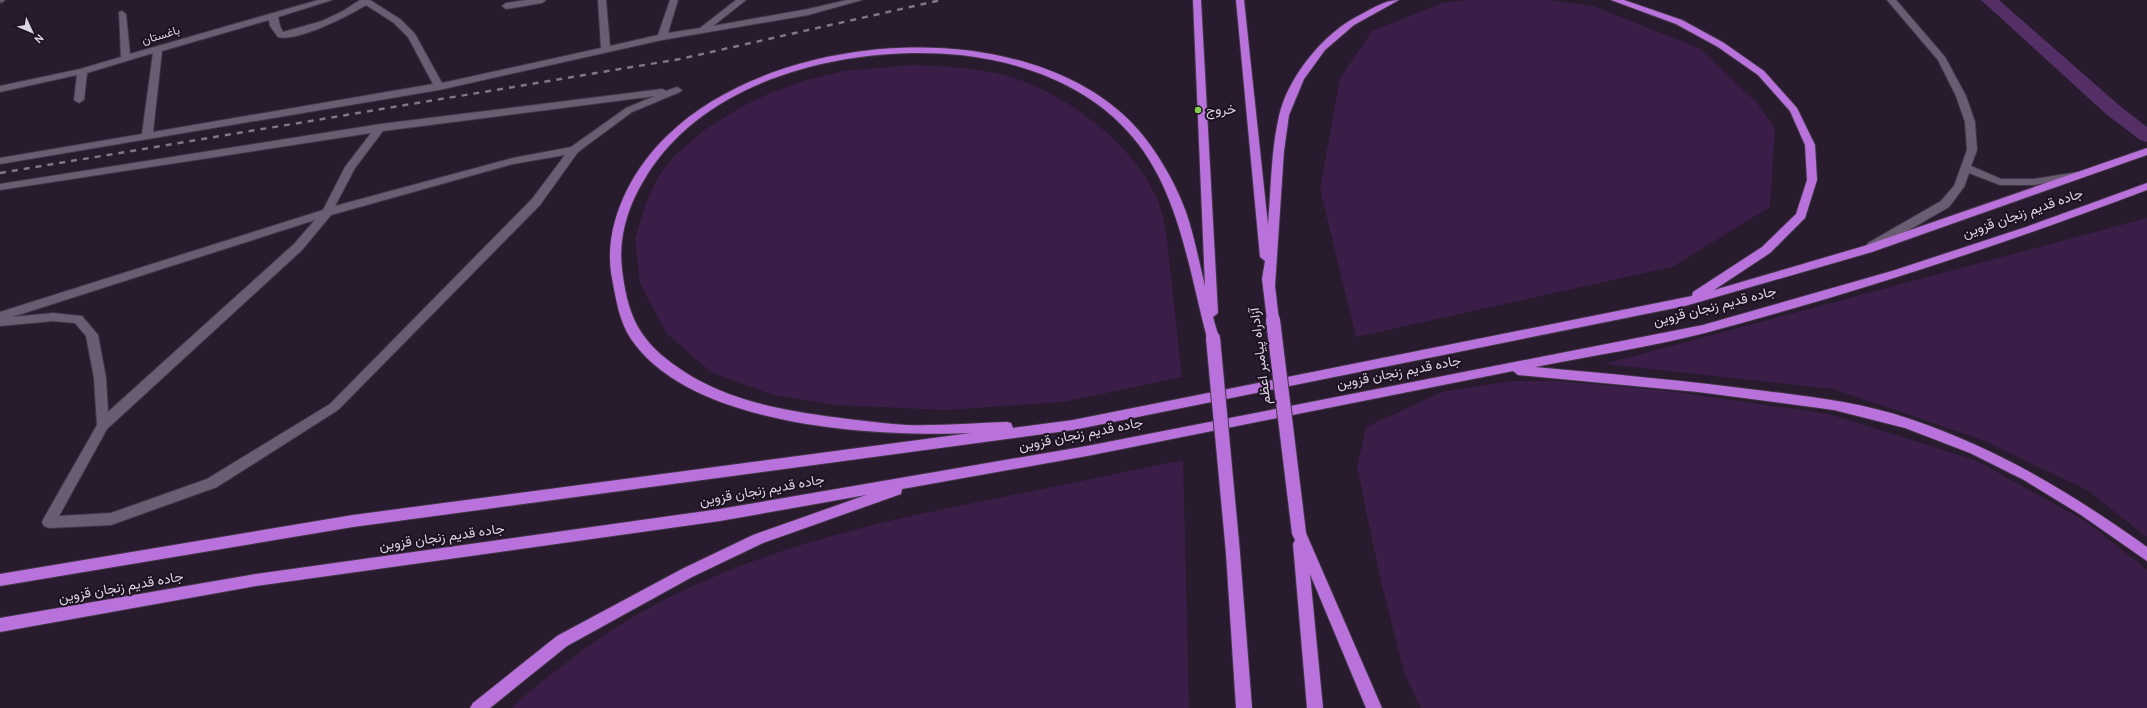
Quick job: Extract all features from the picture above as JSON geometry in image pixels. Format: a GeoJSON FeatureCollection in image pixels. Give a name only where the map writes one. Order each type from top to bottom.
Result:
{"type":"FeatureCollection","features":[{"type":"Feature","properties":{"kind":"highway"},"geometry":{"type":"LineString","coordinates":[[1197,0],[1213,338],[1233,554],[1244,708]]}},
{"type":"Feature","properties":{"kind":"highway","name":"آزادراه پیامبر اعظم"},"geometry":{"type":"LineString","coordinates":[[1240,0],[1269,286],[1299,533],[1315,708]]}},
{"type":"Feature","properties":{"kind":"highway"},"geometry":{"type":"LineString","coordinates":[[1269,286],[1279,151],[1284,115],[1299,79],[1322,48],[1351,23],[1395,0]]}},
{"type":"Feature","properties":{"kind":"highway"},"geometry":{"type":"LineString","coordinates":[[1615,0],[1679,22],[1721,45],[1760,73],[1794,110],[1810,145],[1812,180],[1802,215],[1766,250],[1686,302]]}},
{"type":"Feature","properties":{"kind":"highway"},"geometry":{"type":"LineString","coordinates":[[1072,425],[911,430],[815,420],[742,405],[680,375],[652,353],[633,332],[622,298],[615,264],[616,234],[628,201],[641,173],[662,147],[687,123],[717,103],[784,71],[822,61],[856,54],[924,50],[983,54],[1039,70],[1067,81],[1121,117],[1143,143],[1179,208],[1213,338]]}},
{"type":"Feature","properties":{"kind":"highway","name":"جاده قدیم زنجان قزوین"},"geometry":{"type":"LineString","coordinates":[[0,580],[353,521],[1072,425],[1686,302],[1868,249],[2142,153]]}},
{"type":"Feature","properties":{"kind":"highway","name":"جاده قدیم زنجان قزوین"},"geometry":{"type":"LineString","coordinates":[[0,625],[256,580],[720,515],[928,479],[1087,451],[1703,329],[1895,274],[2030,230],[2147,186]]}},
{"type":"Feature","properties":{"kind":"highway"},"geometry":{"type":"LineString","coordinates":[[1504,369],[1713,389],[1834,405],[1907,423],[1975,449],[2029,476],[2086,511],[2147,555]]}},
{"type":"Feature","properties":{"kind":"highway"},"geometry":{"type":"LineString","coordinates":[[478,708],[562,641],[687,573],[758,539],[928,479]]}},
{"type":"Feature","properties":{"kind":"highway"},"geometry":{"type":"LineString","coordinates":[[1299,533],[1374,708]]}},
{"type":"Feature","properties":{"kind":"street","name":"باغستان"},"geometry":{"type":"LineString","coordinates":[[0,89],[82,71],[328,0]]}},
{"type":"Feature","properties":{"kind":"street"},"geometry":{"type":"LineString","coordinates":[[506,6],[542,0]]}},
{"type":"Feature","properties":{"kind":"street"},"geometry":{"type":"LineString","coordinates":[[602,0],[606,50]]}},
{"type":"Feature","properties":{"kind":"street"},"geometry":{"type":"LineString","coordinates":[[662,37],[674,0]]}},
{"type":"Feature","properties":{"kind":"street"},"geometry":{"type":"LineString","coordinates":[[701,29],[742,0]]}},
{"type":"Feature","properties":{"kind":"street"},"geometry":{"type":"LineString","coordinates":[[0,161],[439,87],[662,37],[701,29],[808,12],[858,0]]}},
{"type":"Feature","properties":{"kind":"street"},"geometry":{"type":"LineString","coordinates":[[1868,249],[1945,204],[1959,187],[1972,150],[1970,122],[1960,96],[1942,59],[1891,0]]}},
{"type":"Feature","properties":{"kind":"street"},"geometry":{"type":"LineString","coordinates":[[273,16],[275,26],[281,35],[301,31],[336,19],[365,1],[397,21],[412,36],[439,87]]}},
{"type":"Feature","properties":{"kind":"street"},"geometry":{"type":"LineString","coordinates":[[122,14],[126,58]]}},
{"type":"Feature","properties":{"kind":"street"},"geometry":{"type":"LineString","coordinates":[[147,136],[158,49]]}},
{"type":"Feature","properties":{"kind":"street"},"geometry":{"type":"LineString","coordinates":[[79,100],[82,71]]}},
{"type":"Feature","properties":{"kind":"street"},"geometry":{"type":"LineString","coordinates":[[0,187],[168,158],[381,127],[677,90],[629,110],[574,150],[536,202],[334,407],[212,483],[111,519],[49,522],[103,425],[298,247],[327,212],[350,167],[381,127]]}},
{"type":"Feature","properties":{"kind":"street"},"geometry":{"type":"LineString","coordinates":[[0,316],[327,212],[513,161],[574,150]]}},
{"type":"Feature","properties":{"kind":"street"},"geometry":{"type":"LineString","coordinates":[[1966,168],[2000,182],[2034,182],[2086,173]]}},
{"type":"Feature","properties":{"kind":"street"},"geometry":{"type":"LineString","coordinates":[[0,322],[54,317],[78,319],[92,335],[100,378],[103,425]]}},
{"type":"Feature","properties":{"kind":"shaded area"},"geometry":{"type":"Polygon","coordinates":[[[1467,0],[1549,0],[1593,6],[1699,48],[1758,104],[1775,129],[1770,207],[1672,267],[1356,337],[1320,189],[1340,78],[1372,31],[1442,3],[1467,0]]]}},
{"type":"Feature","properties":{"kind":"shaded area"},"geometry":{"type":"Polygon","coordinates":[[[911,65],[970,69],[1004,75],[1026,82],[1048,92],[1092,120],[1129,155],[1144,174],[1155,194],[1165,225],[1182,377],[1063,402],[945,410],[836,405],[773,395],[711,372],[666,333],[640,283],[635,239],[646,203],[659,175],[676,154],[706,129],[741,107],[768,94],[806,80],[844,71],[911,65]]]}},
{"type":"Feature","properties":{"kind":"shaded area"},"geometry":{"type":"Polygon","coordinates":[[[2147,218],[2147,537],[2087,490],[1980,439],[1833,389],[1604,364],[2147,218]]]}},
{"type":"Feature","properties":{"kind":"shaded area"},"geometry":{"type":"Polygon","coordinates":[[[1510,381],[1559,381],[1670,391],[1829,414],[1975,460],[2087,522],[2147,570],[2147,708],[1421,708],[1405,675],[1381,582],[1357,467],[1366,427],[1442,392],[1510,381]]]}},
{"type":"Feature","properties":{"kind":"shaded area"},"geometry":{"type":"Polygon","coordinates":[[[1183,460],[1189,708],[512,708],[562,666],[610,631],[661,602],[713,577],[767,556],[822,539],[879,524],[1183,460]]]}},
{"type":"Feature","properties":{"kind":"waterway"},"geometry":{"type":"LineString","coordinates":[[1989,0],[2113,110],[2147,136]]}},
{"type":"Feature","properties":{"kind":"railway"},"geometry":{"type":"LineString","coordinates":[[0,173],[680,59],[941,0]]}},
{"type":"Feature","properties":{"kind":"place","name":"خروج"},"geometry":{"type":"Point","coordinates":[1198,110]}}]}
